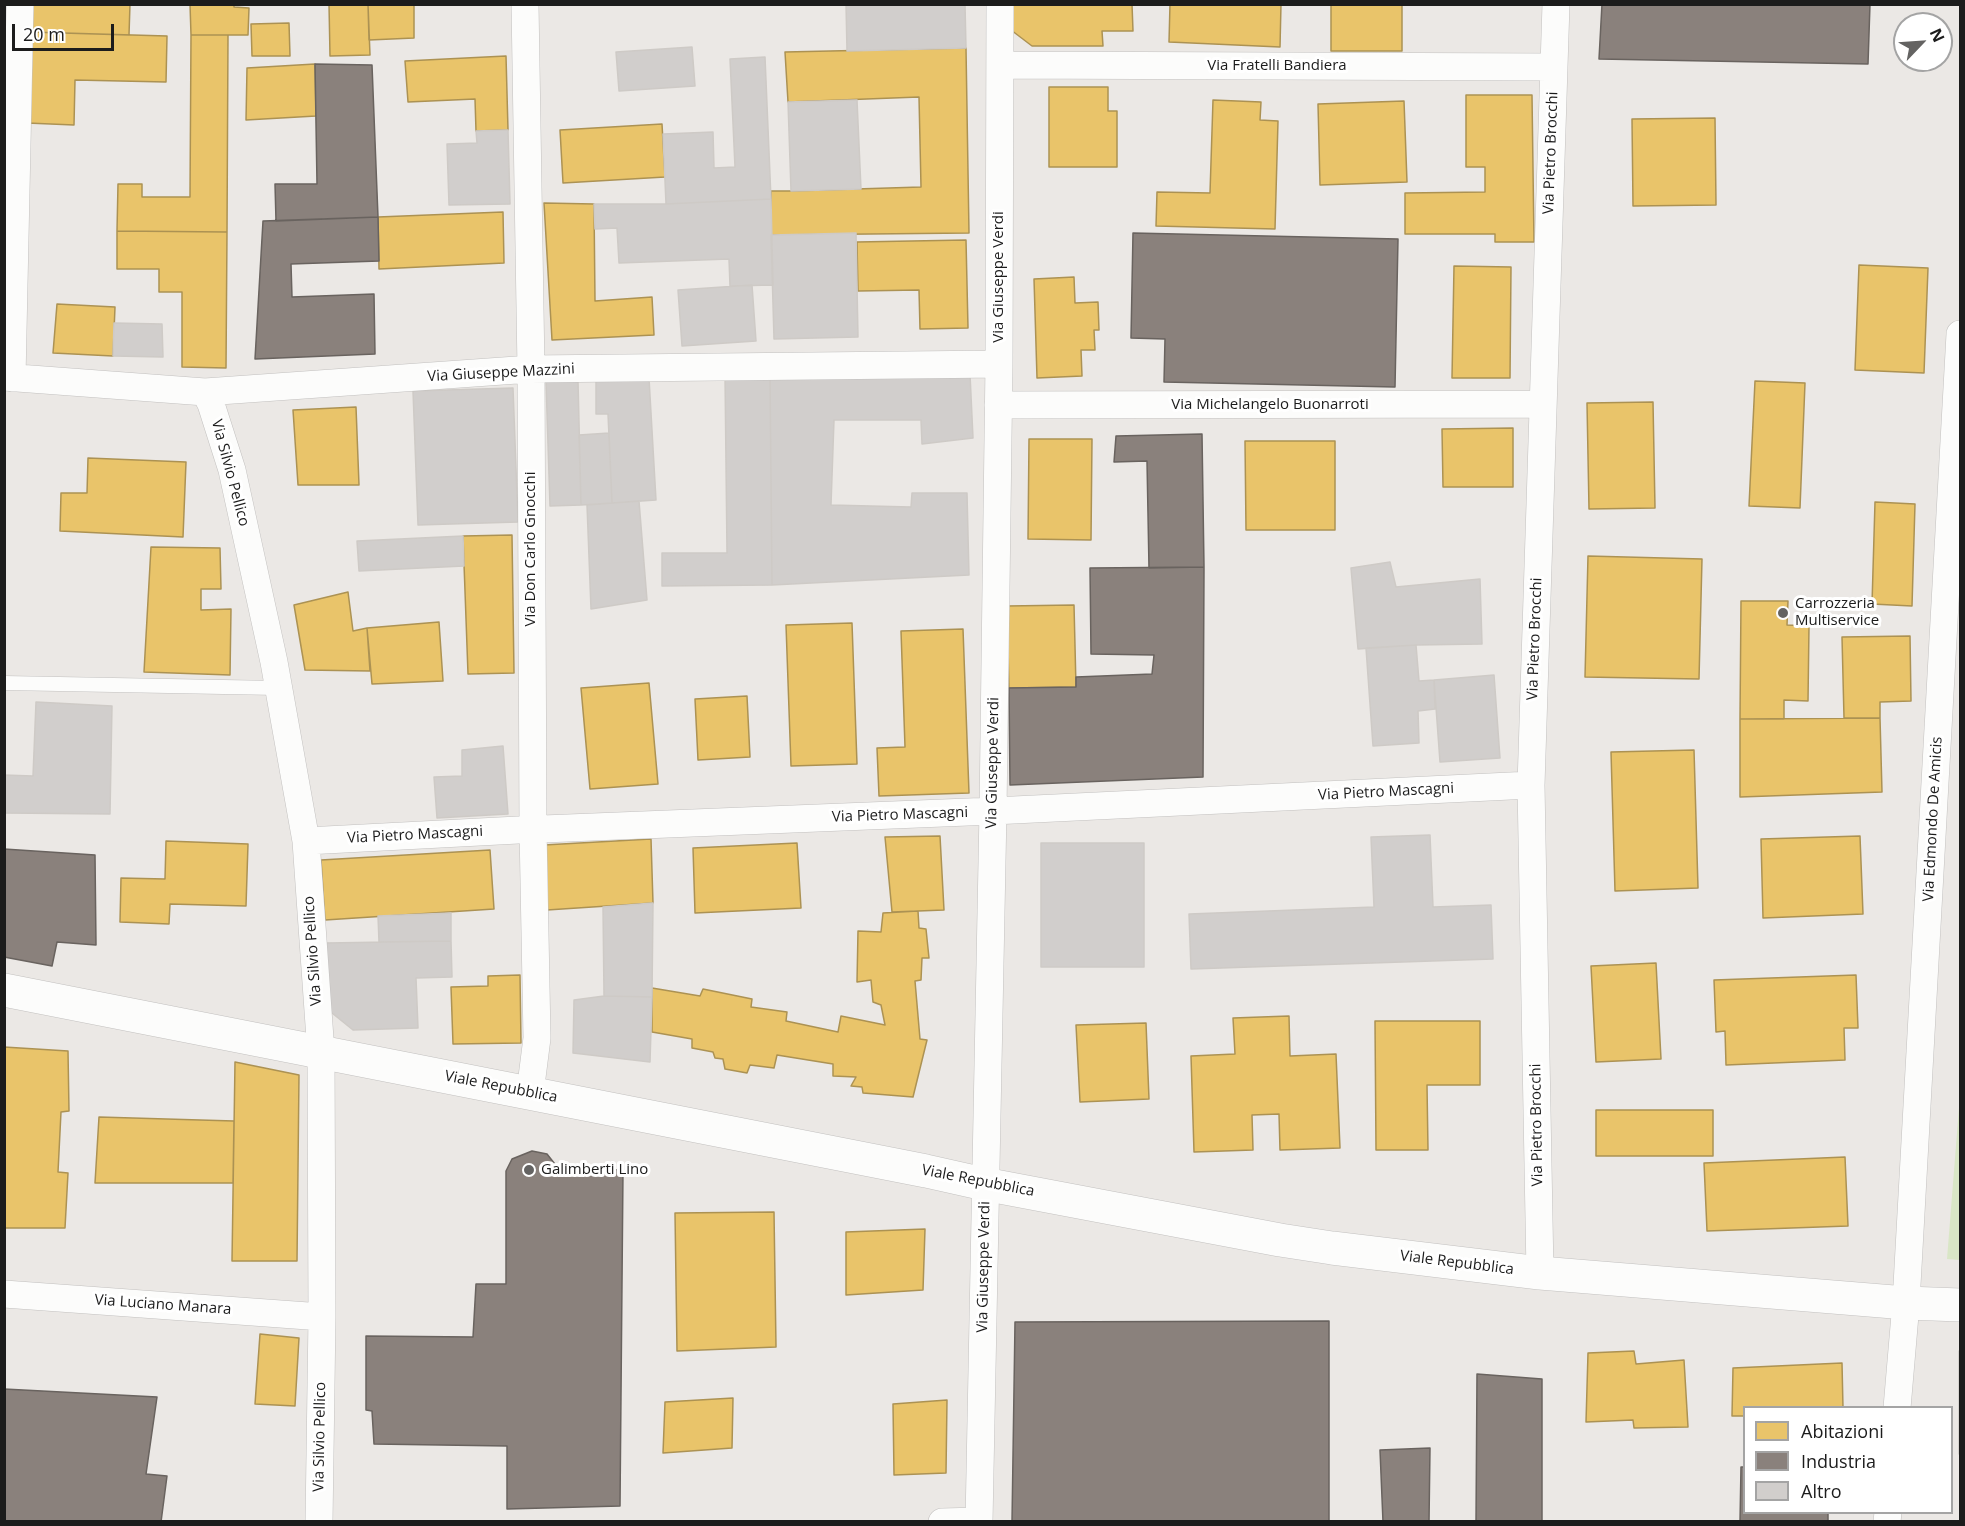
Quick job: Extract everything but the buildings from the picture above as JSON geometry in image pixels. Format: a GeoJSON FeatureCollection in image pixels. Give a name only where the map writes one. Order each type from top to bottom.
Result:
{"type":"FeatureCollection","features":[{"type":"Feature","properties":{"kind":"street"},"geometry":{"type":"LineString","coordinates":[[8,378],[20,4]]}},
{"type":"Feature","properties":{"kind":"street","name":"Via Don Carlo Gnocchi"},"geometry":{"type":"LineString","coordinates":[[525,4],[531,369],[532,829],[537,1038],[530,1093]]}},
{"type":"Feature","properties":{"kind":"street","name":"Via Giuseppe Verdi"},"geometry":{"type":"LineString","coordinates":[[979,1521],[993,811],[999,364],[1000,4]]}},
{"type":"Feature","properties":{"kind":"street","name":"Via Pietro Brocchi"},"geometry":{"type":"LineString","coordinates":[[1540,1273],[1531,785],[1556,4]]}},
{"type":"Feature","properties":{"kind":"street","name":"Via Fratelli Bandiera"},"geometry":{"type":"LineString","coordinates":[[1000,65],[1554,67]]}},
{"type":"Feature","properties":{"kind":"street","name":"Via Edmondo De Amicis"},"geometry":{"type":"LineString","coordinates":[[1897,1406],[1906,1303],[1960,334]]}},
{"type":"Feature","properties":{"kind":"street","name":"Via Giuseppe Mazzini"},"geometry":{"type":"LineString","coordinates":[[8,378],[206,392],[531,369],[999,364]]}},
{"type":"Feature","properties":{"kind":"street","name":"Via Silvio Pellico"},"geometry":{"type":"LineString","coordinates":[[206,392],[232,470],[274,662],[306,841],[321,1053],[322,1317],[319,1521]]}},
{"type":"Feature","properties":{"kind":"street","name":"Via Michelangelo Buonarroti"},"geometry":{"type":"LineString","coordinates":[[998,405],[1542,404]]}},
{"type":"Feature","properties":{"kind":"street","name":"Via Pietro Mascagni"},"geometry":{"type":"LineString","coordinates":[[306,841],[1531,785]]}},
{"type":"Feature","properties":{"kind":"street","name":"Viale Repubblica"},"geometry":{"type":"LineString","coordinates":[[4,990],[984,1184],[1291,1242],[1540,1273],[1906,1303],[1960,1305]]}},
{"type":"Feature","properties":{"kind":"street","name":"Via Luciano Manara"},"geometry":{"type":"LineString","coordinates":[[4,1294],[322,1317]]}},
{"type":"Feature","properties":{"kind":"street"},"geometry":{"type":"LineString","coordinates":[[942,1521],[979,1521]]}},
{"type":"Feature","properties":{"kind":"lane"},"geometry":{"type":"LineString","coordinates":[[4,683],[278,688]]}},
{"type":"Feature","properties":{"kind":"green space"},"geometry":{"type":"Polygon","coordinates":[[[1960,1095],[1960,1260],[1947,1259],[1960,1095]]]}},
{"type":"Feature","properties":{"kind":"place","name":"Carrozzeria Multiservice"},"geometry":{"type":"Point","coordinates":[1783,613]}},
{"type":"Feature","properties":{"kind":"place","name":"Galimberti Lino"},"geometry":{"type":"Point","coordinates":[529,1170]}}]}
